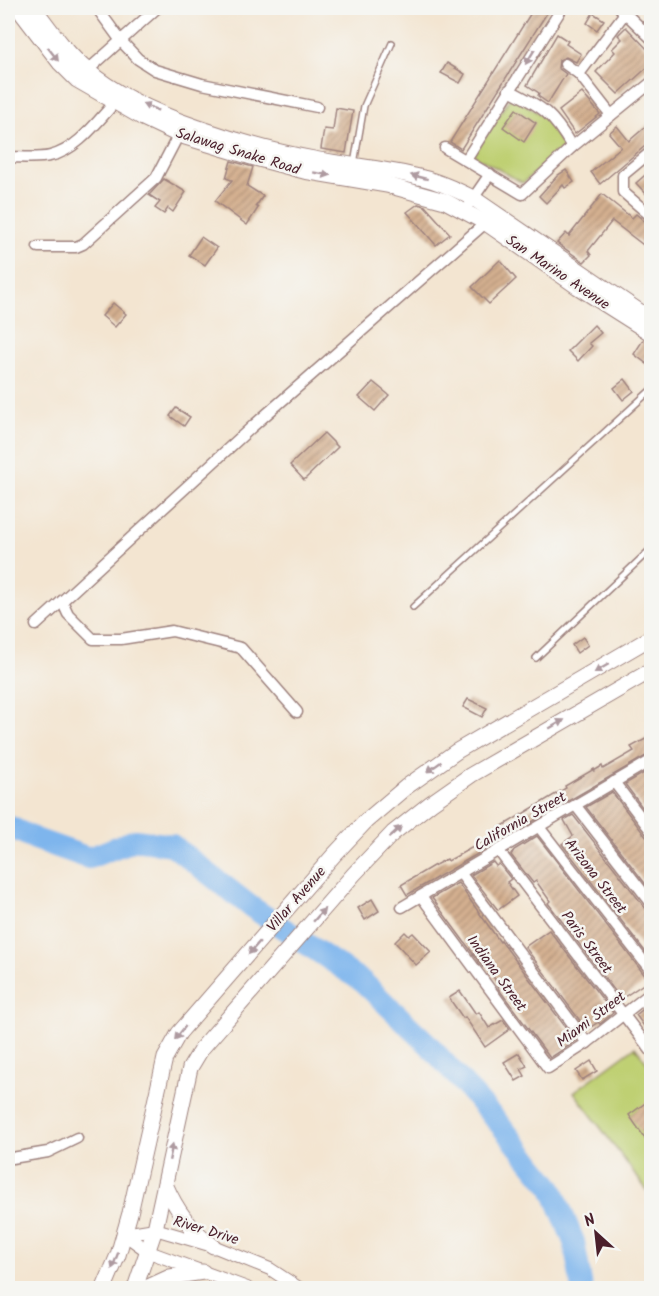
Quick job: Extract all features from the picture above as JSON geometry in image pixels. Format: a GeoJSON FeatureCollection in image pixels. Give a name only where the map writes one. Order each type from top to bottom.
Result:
{"type":"FeatureCollection","features":[{"type":"Feature","properties":{"kind":"main road","name":"Salawag Snake Road"},"geometry":{"type":"LineString","coordinates":[[18,8],[60,63],[77,80],[182,128],[304,171],[387,184],[445,201],[469,204]]}},
{"type":"Feature","properties":{"kind":"main road","name":"Salawag Snake Road"},"geometry":{"type":"LineString","coordinates":[[34,8],[70,54],[119,99]]}},
{"type":"Feature","properties":{"kind":"main road","name":"Salawag Snake Road"},"geometry":{"type":"LineString","coordinates":[[182,128],[306,158],[423,177],[449,186],[469,204]]}},
{"type":"Feature","properties":{"kind":"main road","name":"San Marino Avenue"},"geometry":{"type":"LineString","coordinates":[[469,204],[581,280],[651,334]]}},
{"type":"Feature","properties":{"kind":"main road","name":"San Marino Avenue"},"geometry":{"type":"LineString","coordinates":[[581,280],[651,320]]}},
{"type":"Feature","properties":{"kind":"main road","name":"Villar Avenue"},"geometry":{"type":"LineString","coordinates":[[104,1288],[124,1234],[165,1058],[180,1033],[333,856],[366,821],[406,787],[457,751],[651,637]]}},
{"type":"Feature","properties":{"kind":"main road","name":"Villar Avenue"},"geometry":{"type":"LineString","coordinates":[[135,1288],[155,1229],[190,1068],[202,1048],[354,874],[393,833],[471,775],[651,670]]}},
{"type":"Feature","properties":{"kind":"main road"},"geometry":{"type":"LineString","coordinates":[[165,1184],[183,1219],[213,1246]]}},
{"type":"Feature","properties":{"kind":"main road"},"geometry":{"type":"LineString","coordinates":[[146,1288],[170,1277],[203,1272]]}},
{"type":"Feature","properties":{"kind":"street"},"geometry":{"type":"LineString","coordinates":[[97,8],[121,41],[138,59],[154,70],[202,84],[317,107]]}},
{"type":"Feature","properties":{"kind":"street"},"geometry":{"type":"LineString","coordinates":[[87,71],[157,8]]}},
{"type":"Feature","properties":{"kind":"street"},"geometry":{"type":"LineString","coordinates":[[465,160],[562,8]]}},
{"type":"Feature","properties":{"kind":"street"},"geometry":{"type":"LineString","coordinates":[[579,74],[622,10],[651,39]]}},
{"type":"Feature","properties":{"kind":"street"},"geometry":{"type":"LineString","coordinates":[[564,64],[579,74],[611,115]]}},
{"type":"Feature","properties":{"kind":"street"},"geometry":{"type":"LineString","coordinates":[[445,148],[522,194],[572,147],[651,82]]}},
{"type":"Feature","properties":{"kind":"street"},"geometry":{"type":"LineString","coordinates":[[509,90],[540,106],[560,126],[572,147]]}},
{"type":"Feature","properties":{"kind":"street"},"geometry":{"type":"LineString","coordinates":[[8,158],[50,156],[63,151],[75,144],[119,99]]}},
{"type":"Feature","properties":{"kind":"street"},"geometry":{"type":"LineString","coordinates":[[38,247],[83,244],[156,178],[182,128]]}},
{"type":"Feature","properties":{"kind":"street"},"geometry":{"type":"LineString","coordinates":[[651,151],[623,175],[623,192],[651,217]]}},
{"type":"Feature","properties":{"kind":"street"},"geometry":{"type":"LineString","coordinates":[[469,204],[490,174]]}},
{"type":"Feature","properties":{"kind":"street"},"geometry":{"type":"LineString","coordinates":[[36,625],[253,426],[491,218]]}},
{"type":"Feature","properties":{"kind":"street"},"geometry":{"type":"LineString","coordinates":[[62,601],[68,614],[93,639],[121,639],[172,631],[242,648],[297,712]]}},
{"type":"Feature","properties":{"kind":"street","name":"California Street"},"geometry":{"type":"LineString","coordinates":[[402,907],[614,782],[651,763]]}},
{"type":"Feature","properties":{"kind":"street"},"geometry":{"type":"LineString","coordinates":[[614,782],[651,832]]}},
{"type":"Feature","properties":{"kind":"street"},"geometry":{"type":"LineString","coordinates":[[576,806],[651,904]]}},
{"type":"Feature","properties":{"kind":"street","name":"Arizona Street"},"geometry":{"type":"LineString","coordinates":[[539,827],[651,972]]}},
{"type":"Feature","properties":{"kind":"street","name":"Paris Street"},"geometry":{"type":"LineString","coordinates":[[498,850],[651,1052]]}},
{"type":"Feature","properties":{"kind":"street"},"geometry":{"type":"LineString","coordinates":[[460,874],[586,1043]]}},
{"type":"Feature","properties":{"kind":"street","name":"Indiana Street"},"geometry":{"type":"LineString","coordinates":[[421,896],[548,1068]]}},
{"type":"Feature","properties":{"kind":"street","name":"Miami Street"},"geometry":{"type":"LineString","coordinates":[[548,1068],[586,1043],[651,992]]}},
{"type":"Feature","properties":{"kind":"street"},"geometry":{"type":"LineString","coordinates":[[8,1156],[12,1158],[48,1152],[77,1138]]}},
{"type":"Feature","properties":{"kind":"street","name":"River Drive"},"geometry":{"type":"LineString","coordinates":[[124,1234],[155,1229],[213,1246],[270,1269],[299,1288]]}},
{"type":"Feature","properties":{"kind":"street"},"geometry":{"type":"LineString","coordinates":[[124,1234],[148,1252],[247,1288]]}},
{"type":"Feature","properties":{"kind":"lane"},"geometry":{"type":"LineString","coordinates":[[354,166],[364,106],[392,43]]}},
{"type":"Feature","properties":{"kind":"lane"},"geometry":{"type":"LineString","coordinates":[[413,607],[651,389]]}},
{"type":"Feature","properties":{"kind":"lane"},"geometry":{"type":"LineString","coordinates":[[536,658],[651,548]]}},
{"type":"Feature","properties":{"kind":"green space"},"geometry":{"type":"Polygon","coordinates":[[[511,96],[544,116],[564,147],[523,183],[473,155],[511,96]]]}},
{"type":"Feature","properties":{"kind":"green space"},"geometry":{"type":"Polygon","coordinates":[[[635,1047],[651,1068],[652,1191],[649,1193],[574,1092],[635,1047]]]}},
{"type":"Feature","properties":{"kind":"building"},"geometry":{"type":"Polygon","coordinates":[[[534,8],[550,8],[461,149],[450,142],[534,8]]]}},
{"type":"Feature","properties":{"kind":"building"},"geometry":{"type":"Polygon","coordinates":[[[593,13],[604,20],[597,30],[587,23],[593,13]]]}},
{"type":"Feature","properties":{"kind":"building"},"geometry":{"type":"Polygon","coordinates":[[[626,27],[651,53],[651,64],[618,94],[596,72],[615,52],[612,49],[622,39],[618,35],[626,27]]]}},
{"type":"Feature","properties":{"kind":"building"},"geometry":{"type":"Polygon","coordinates":[[[557,34],[568,41],[566,44],[581,54],[576,62],[566,57],[559,60],[558,68],[566,74],[548,103],[527,85],[557,34]]]}},
{"type":"Feature","properties":{"kind":"building"},"geometry":{"type":"Polygon","coordinates":[[[447,63],[465,74],[460,83],[441,73],[447,63]]]}},
{"type":"Feature","properties":{"kind":"building"},"geometry":{"type":"Polygon","coordinates":[[[582,93],[600,114],[575,134],[559,111],[582,93]]]}},
{"type":"Feature","properties":{"kind":"building"},"geometry":{"type":"Polygon","coordinates":[[[336,108],[353,111],[346,153],[321,149],[324,129],[333,130],[336,108]]]}},
{"type":"Feature","properties":{"kind":"building"},"geometry":{"type":"Polygon","coordinates":[[[516,109],[536,123],[524,142],[503,127],[516,109]]]}},
{"type":"Feature","properties":{"kind":"building"},"geometry":{"type":"Polygon","coordinates":[[[651,122],[651,141],[600,184],[591,172],[621,147],[609,133],[617,126],[629,141],[651,122]]]}},
{"type":"Feature","properties":{"kind":"building"},"geometry":{"type":"Polygon","coordinates":[[[231,161],[253,167],[247,186],[263,196],[247,225],[215,201],[232,180],[226,178],[231,161]]]}},
{"type":"Feature","properties":{"kind":"building"},"geometry":{"type":"Polygon","coordinates":[[[566,170],[574,182],[565,188],[563,185],[546,203],[539,196],[558,175],[566,170]]]}},
{"type":"Feature","properties":{"kind":"building"},"geometry":{"type":"Polygon","coordinates":[[[651,170],[651,199],[636,183],[651,170]]]}},
{"type":"Feature","properties":{"kind":"building"},"geometry":{"type":"Polygon","coordinates":[[[164,179],[186,192],[173,212],[168,208],[164,214],[155,208],[160,202],[149,195],[164,179]]]}},
{"type":"Feature","properties":{"kind":"building"},"geometry":{"type":"Polygon","coordinates":[[[602,194],[632,218],[636,214],[651,227],[651,251],[612,221],[588,251],[591,255],[584,262],[557,243],[566,233],[569,236],[602,194]]]}},
{"type":"Feature","properties":{"kind":"building"},"geometry":{"type":"Polygon","coordinates":[[[418,204],[425,206],[450,234],[436,245],[407,212],[418,204]]]}},
{"type":"Feature","properties":{"kind":"building"},"geometry":{"type":"Polygon","coordinates":[[[201,237],[217,248],[205,265],[189,255],[201,237]]]}},
{"type":"Feature","properties":{"kind":"building"},"geometry":{"type":"Polygon","coordinates":[[[500,260],[516,279],[489,304],[472,287],[500,260]]]}},
{"type":"Feature","properties":{"kind":"building"},"geometry":{"type":"Polygon","coordinates":[[[113,303],[126,314],[115,327],[102,316],[113,303]]]}},
{"type":"Feature","properties":{"kind":"building"},"geometry":{"type":"Polygon","coordinates":[[[594,325],[601,333],[589,343],[592,346],[578,361],[568,351],[594,325]]]}},
{"type":"Feature","properties":{"kind":"building"},"geometry":{"type":"Polygon","coordinates":[[[643,340],[651,346],[651,367],[634,354],[643,340]]]}},
{"type":"Feature","properties":{"kind":"building"},"geometry":{"type":"Polygon","coordinates":[[[625,379],[634,391],[623,400],[614,388],[625,379]]]}},
{"type":"Feature","properties":{"kind":"building"},"geometry":{"type":"Polygon","coordinates":[[[373,382],[389,395],[375,411],[359,397],[373,382]]]}},
{"type":"Feature","properties":{"kind":"building"},"geometry":{"type":"Polygon","coordinates":[[[176,408],[190,417],[184,426],[170,416],[176,408]]]}},
{"type":"Feature","properties":{"kind":"building"},"geometry":{"type":"Polygon","coordinates":[[[324,433],[338,447],[304,480],[290,465],[324,433]]]}},
{"type":"Feature","properties":{"kind":"building"},"geometry":{"type":"Polygon","coordinates":[[[583,637],[588,645],[577,653],[572,645],[583,637]]]}},
{"type":"Feature","properties":{"kind":"building"},"geometry":{"type":"Polygon","coordinates":[[[468,699],[487,708],[482,717],[463,707],[468,699]]]}},
{"type":"Feature","properties":{"kind":"building"},"geometry":{"type":"Polygon","coordinates":[[[651,736],[651,753],[506,837],[499,828],[594,769],[594,771],[602,766],[603,769],[634,751],[631,747],[651,736]]]}},
{"type":"Feature","properties":{"kind":"building"},"geometry":{"type":"Polygon","coordinates":[[[651,769],[651,819],[625,784],[651,769]]]}},
{"type":"Feature","properties":{"kind":"building"},"geometry":{"type":"Polygon","coordinates":[[[612,792],[646,837],[651,839],[651,891],[586,807],[612,792]]]}},
{"type":"Feature","properties":{"kind":"building"},"geometry":{"type":"Polygon","coordinates":[[[573,815],[646,909],[651,911],[651,959],[562,844],[573,836],[564,820],[573,815]]]}},
{"type":"Feature","properties":{"kind":"building"},"geometry":{"type":"Polygon","coordinates":[[[537,836],[646,977],[651,979],[621,999],[548,903],[550,901],[536,881],[533,883],[511,855],[514,850],[537,836]]]}},
{"type":"Feature","properties":{"kind":"building"},"geometry":{"type":"Polygon","coordinates":[[[482,842],[486,849],[407,895],[401,885],[482,842]]]}},
{"type":"Feature","properties":{"kind":"building"},"geometry":{"type":"Polygon","coordinates":[[[493,862],[496,866],[499,864],[511,879],[507,882],[517,896],[498,910],[471,875],[493,862]]]}},
{"type":"Feature","properties":{"kind":"building"},"geometry":{"type":"Polygon","coordinates":[[[458,883],[576,1041],[550,1058],[498,988],[499,985],[485,965],[483,967],[432,898],[458,883]]]}},
{"type":"Feature","properties":{"kind":"building"},"geometry":{"type":"Polygon","coordinates":[[[372,899],[379,911],[365,920],[358,908],[372,899]]]}},
{"type":"Feature","properties":{"kind":"building"},"geometry":{"type":"Polygon","coordinates":[[[549,930],[613,1013],[600,1024],[598,1022],[587,1030],[525,947],[549,930]]]}},
{"type":"Feature","properties":{"kind":"building"},"geometry":{"type":"Polygon","coordinates":[[[405,932],[409,936],[413,933],[431,952],[416,965],[395,942],[405,932]]]}},
{"type":"Feature","properties":{"kind":"building"},"geometry":{"type":"Polygon","coordinates":[[[460,991],[476,1014],[479,1012],[489,1028],[503,1020],[510,1029],[485,1047],[449,998],[460,991]]]}},
{"type":"Feature","properties":{"kind":"building"},"geometry":{"type":"Polygon","coordinates":[[[651,1003],[651,1036],[636,1015],[651,1003]]]}},
{"type":"Feature","properties":{"kind":"building"},"geometry":{"type":"Polygon","coordinates":[[[519,1053],[527,1066],[521,1069],[525,1076],[516,1081],[504,1062],[519,1053]]]}},
{"type":"Feature","properties":{"kind":"building"},"geometry":{"type":"Polygon","coordinates":[[[591,1061],[597,1071],[582,1080],[576,1071],[591,1061]]]}},
{"type":"Feature","properties":{"kind":"building"},"geometry":{"type":"Polygon","coordinates":[[[651,1099],[651,1147],[629,1115],[651,1099]]]}},
{"type":"Feature","properties":{"kind":"waterway"},"geometry":{"type":"LineString","coordinates":[[8,826],[35,839],[89,858],[135,840],[172,845],[250,906],[363,982],[429,1045],[502,1127],[552,1188],[574,1242],[582,1288]]}}]}
